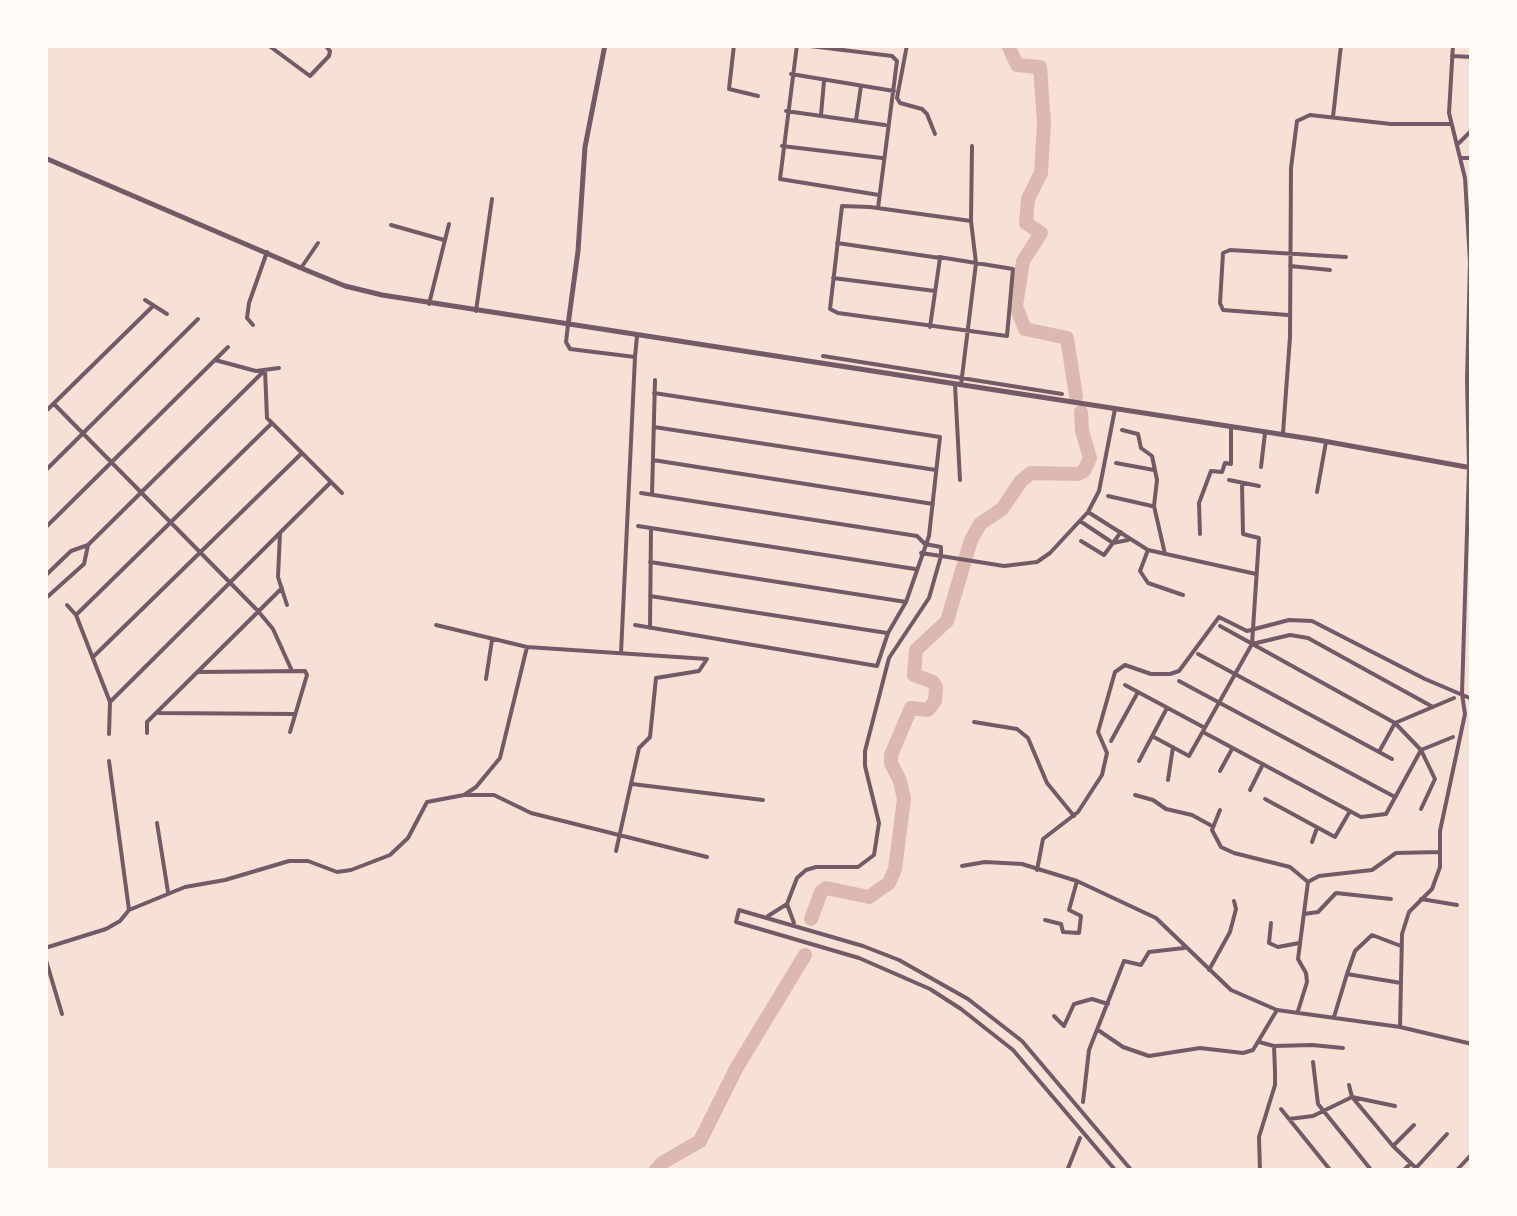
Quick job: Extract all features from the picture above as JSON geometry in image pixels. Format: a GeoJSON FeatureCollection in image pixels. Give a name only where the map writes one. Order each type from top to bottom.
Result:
{"type":"FeatureCollection","features":[{"type":"Feature","properties":{"kind":"street"},"geometry":{"type":"LineString","coordinates":[[268,45],[310,76],[329,56],[325,45]]}},
{"type":"Feature","properties":{"kind":"street"},"geometry":{"type":"LineString","coordinates":[[605,45],[584,147],[578,251],[566,342],[570,349],[635,358]]}},
{"type":"Feature","properties":{"kind":"street"},"geometry":{"type":"LineString","coordinates":[[734,45],[729,89],[758,96]]}},
{"type":"Feature","properties":{"kind":"street"},"geometry":{"type":"LineString","coordinates":[[878,208],[880,195],[888,125],[898,69],[892,56],[799,45],[791,74],[780,178],[880,195]]}},
{"type":"Feature","properties":{"kind":"street"},"geometry":{"type":"LineString","coordinates":[[907,45],[897,98],[927,114],[935,134]]}},
{"type":"Feature","properties":{"kind":"street"},"geometry":{"type":"LineString","coordinates":[[1333,117],[1341,45]]}},
{"type":"Feature","properties":{"kind":"street"},"geometry":{"type":"LineString","coordinates":[[1400,1027],[1401,946],[1410,912],[1432,889],[1440,867],[1440,832],[1465,714],[1462,694],[1471,467],[1468,205],[1459,143],[1449,113],[1453,45]]}},
{"type":"Feature","properties":{"kind":"street"},"geometry":{"type":"LineString","coordinates":[[1452,56],[1472,57]]}},
{"type":"Feature","properties":{"kind":"street"},"geometry":{"type":"LineString","coordinates":[[791,74],[894,91]]}},
{"type":"Feature","properties":{"kind":"street"},"geometry":{"type":"LineString","coordinates":[[821,115],[824,80]]}},
{"type":"Feature","properties":{"kind":"street"},"geometry":{"type":"LineString","coordinates":[[856,120],[861,86]]}},
{"type":"Feature","properties":{"kind":"street"},"geometry":{"type":"LineString","coordinates":[[786,110],[888,125]]}},
{"type":"Feature","properties":{"kind":"street"},"geometry":{"type":"LineString","coordinates":[[1283,435],[1292,253],[1290,200],[1297,121],[1304,116],[1392,124],[1452,124]]}},
{"type":"Feature","properties":{"kind":"street"},"geometry":{"type":"LineString","coordinates":[[1459,143],[1472,130]]}},
{"type":"Feature","properties":{"kind":"street"},"geometry":{"type":"LineString","coordinates":[[782,146],[884,158]]}},
{"type":"Feature","properties":{"kind":"street"},"geometry":{"type":"LineString","coordinates":[[960,480],[958,385],[963,376],[976,262],[971,221],[972,146]]}},
{"type":"Feature","properties":{"kind":"street"},"geometry":{"type":"LineString","coordinates":[[45,158],[345,286],[429,304],[898,376],[1062,394]]}},
{"type":"Feature","properties":{"kind":"street"},"geometry":{"type":"LineString","coordinates":[[1462,158],[1472,158]]}},
{"type":"Feature","properties":{"kind":"street"},"geometry":{"type":"LineString","coordinates":[[476,311],[492,199]]}},
{"type":"Feature","properties":{"kind":"street"},"geometry":{"type":"LineString","coordinates":[[837,243],[1013,269],[1009,334],[968,332],[832,312],[829,306],[833,278],[837,243],[842,206],[971,221]]}},
{"type":"Feature","properties":{"kind":"street"},"geometry":{"type":"LineString","coordinates":[[429,304],[449,224]]}},
{"type":"Feature","properties":{"kind":"street"},"geometry":{"type":"LineString","coordinates":[[391,225],[445,240]]}},
{"type":"Feature","properties":{"kind":"street"},"geometry":{"type":"LineString","coordinates":[[301,268],[318,244]]}},
{"type":"Feature","properties":{"kind":"street"},"geometry":{"type":"LineString","coordinates":[[1288,314],[1223,310],[1222,256],[1230,250],[1346,257]]}},
{"type":"Feature","properties":{"kind":"street"},"geometry":{"type":"LineString","coordinates":[[254,325],[247,318],[248,303],[267,252]]}},
{"type":"Feature","properties":{"kind":"street"},"geometry":{"type":"LineString","coordinates":[[930,327],[939,257]]}},
{"type":"Feature","properties":{"kind":"street"},"geometry":{"type":"LineString","coordinates":[[1290,266],[1330,270]]}},
{"type":"Feature","properties":{"kind":"street"},"geometry":{"type":"LineString","coordinates":[[833,278],[935,292]]}},
{"type":"Feature","properties":{"kind":"street"},"geometry":{"type":"LineString","coordinates":[[145,300],[166,314]]}},
{"type":"Feature","properties":{"kind":"street"},"geometry":{"type":"LineString","coordinates":[[45,412],[154,306]]}},
{"type":"Feature","properties":{"kind":"street"},"geometry":{"type":"LineString","coordinates":[[45,471],[198,319]]}},
{"type":"Feature","properties":{"kind":"street"},"geometry":{"type":"LineString","coordinates":[[622,653],[636,336]]}},
{"type":"Feature","properties":{"kind":"street"},"geometry":{"type":"LineString","coordinates":[[45,528],[228,347]]}},
{"type":"Feature","properties":{"kind":"street"},"geometry":{"type":"LineString","coordinates":[[823,356],[963,376],[1115,409],[1471,467]]}},
{"type":"Feature","properties":{"kind":"street"},"geometry":{"type":"LineString","coordinates":[[215,360],[256,371],[279,368]]}},
{"type":"Feature","properties":{"kind":"street"},"geometry":{"type":"LineString","coordinates":[[866,371],[868,362]]}},
{"type":"Feature","properties":{"kind":"street"},"geometry":{"type":"LineString","coordinates":[[898,376],[900,367]]}},
{"type":"Feature","properties":{"kind":"street"},"geometry":{"type":"LineString","coordinates":[[265,370],[267,418],[342,493]]}},
{"type":"Feature","properties":{"kind":"street"},"geometry":{"type":"LineString","coordinates":[[45,576],[71,551],[88,545],[265,370]]}},
{"type":"Feature","properties":{"kind":"street"},"geometry":{"type":"LineString","coordinates":[[652,495],[655,380]]}},
{"type":"Feature","properties":{"kind":"street"},"geometry":{"type":"LineString","coordinates":[[635,626],[877,666],[888,633],[906,602],[929,536],[940,438],[654,393]]}},
{"type":"Feature","properties":{"kind":"street"},"geometry":{"type":"LineString","coordinates":[[54,404],[258,612],[273,630],[292,671]]}},
{"type":"Feature","properties":{"kind":"street"},"geometry":{"type":"LineString","coordinates":[[921,553],[1004,566],[1037,562],[1088,512],[1106,465],[1115,409]]}},
{"type":"Feature","properties":{"kind":"street"},"geometry":{"type":"LineString","coordinates":[[76,615],[272,423]]}},
{"type":"Feature","properties":{"kind":"street"},"geometry":{"type":"LineString","coordinates":[[654,427],[936,470]]}},
{"type":"Feature","properties":{"kind":"street"},"geometry":{"type":"LineString","coordinates":[[1200,534],[1199,504],[1211,471],[1222,472],[1225,463],[1231,464],[1231,427]]}},
{"type":"Feature","properties":{"kind":"street"},"geometry":{"type":"LineString","coordinates":[[1122,430],[1138,434],[1141,448],[1152,456],[1157,480],[1154,506],[1165,554]]}},
{"type":"Feature","properties":{"kind":"street"},"geometry":{"type":"LineString","coordinates":[[1261,467],[1265,433]]}},
{"type":"Feature","properties":{"kind":"street"},"geometry":{"type":"LineString","coordinates":[[1317,492],[1326,442]]}},
{"type":"Feature","properties":{"kind":"street"},"geometry":{"type":"LineString","coordinates":[[92,657],[302,453]]}},
{"type":"Feature","properties":{"kind":"street"},"geometry":{"type":"LineString","coordinates":[[653,460],[933,504]]}},
{"type":"Feature","properties":{"kind":"street"},"geometry":{"type":"LineString","coordinates":[[1116,463],[1154,470]]}},
{"type":"Feature","properties":{"kind":"street"},"geometry":{"type":"LineString","coordinates":[[1229,480],[1259,486]]}},
{"type":"Feature","properties":{"kind":"street"},"geometry":{"type":"LineString","coordinates":[[110,702],[331,482]]}},
{"type":"Feature","properties":{"kind":"street"},"geometry":{"type":"LineString","coordinates":[[1152,736],[1190,756],[1252,644],[1259,538],[1243,534],[1242,483]]}},
{"type":"Feature","properties":{"kind":"street"},"geometry":{"type":"LineString","coordinates":[[640,493],[917,536],[925,544],[941,547],[929,598],[889,658],[865,751],[864,766],[879,823],[874,855],[858,866],[816,866],[806,870],[797,878],[787,904],[766,917]]}},
{"type":"Feature","properties":{"kind":"street"},"geometry":{"type":"LineString","coordinates":[[1108,496],[1154,506]]}},
{"type":"Feature","properties":{"kind":"street"},"geometry":{"type":"LineString","coordinates":[[1088,512],[1148,550],[1256,574]]}},
{"type":"Feature","properties":{"kind":"street"},"geometry":{"type":"LineString","coordinates":[[1080,522],[1113,543],[1128,540]]}},
{"type":"Feature","properties":{"kind":"street"},"geometry":{"type":"LineString","coordinates":[[638,526],[916,569]]}},
{"type":"Feature","properties":{"kind":"street"},"geometry":{"type":"LineString","coordinates":[[650,628],[651,528]]}},
{"type":"Feature","properties":{"kind":"street"},"geometry":{"type":"LineString","coordinates":[[1082,541],[1104,555],[1121,532]]}},
{"type":"Feature","properties":{"kind":"street"},"geometry":{"type":"LineString","coordinates":[[280,533],[278,577],[287,605]]}},
{"type":"Feature","properties":{"kind":"street"},"geometry":{"type":"LineString","coordinates":[[45,598],[84,564],[88,545]]}},
{"type":"Feature","properties":{"kind":"street"},"geometry":{"type":"LineString","coordinates":[[1148,550],[1140,571],[1148,583],[1183,595]]}},
{"type":"Feature","properties":{"kind":"street"},"geometry":{"type":"LineString","coordinates":[[650,562],[906,602]]}},
{"type":"Feature","properties":{"kind":"street"},"geometry":{"type":"LineString","coordinates":[[147,733],[147,722],[282,588]]}},
{"type":"Feature","properties":{"kind":"street"},"geometry":{"type":"LineString","coordinates":[[650,596],[888,633]]}},
{"type":"Feature","properties":{"kind":"street"},"geometry":{"type":"LineString","coordinates":[[67,606],[76,615],[110,702],[109,734]]}},
{"type":"Feature","properties":{"kind":"street"},"geometry":{"type":"LineString","coordinates":[[1037,870],[1043,839],[1074,816],[1091,796],[1107,760],[1098,732],[1118,667],[1125,665],[1150,674],[1179,671],[1220,617],[1247,631],[1290,620],[1312,620],[1472,699]]}},
{"type":"Feature","properties":{"kind":"street"},"geometry":{"type":"LineString","coordinates":[[436,625],[526,647],[707,659],[699,671],[656,678],[650,737],[640,746],[616,852]]}},
{"type":"Feature","properties":{"kind":"street"},"geometry":{"type":"LineString","coordinates":[[1220,626],[1395,723],[1420,750],[1435,778],[1421,808]]}},
{"type":"Feature","properties":{"kind":"street"},"geometry":{"type":"LineString","coordinates":[[1252,644],[1290,635],[1308,638],[1433,707]]}},
{"type":"Feature","properties":{"kind":"street"},"geometry":{"type":"LineString","coordinates":[[486,679],[492,640]]}},
{"type":"Feature","properties":{"kind":"street"},"geometry":{"type":"LineString","coordinates":[[464,794],[500,758],[526,647]]}},
{"type":"Feature","properties":{"kind":"street"},"geometry":{"type":"LineString","coordinates":[[1198,654],[1392,759]]}},
{"type":"Feature","properties":{"kind":"street"},"geometry":{"type":"LineString","coordinates":[[198,672],[305,671],[308,675],[290,732]]}},
{"type":"Feature","properties":{"kind":"street"},"geometry":{"type":"LineString","coordinates":[[1179,681],[1395,797]]}},
{"type":"Feature","properties":{"kind":"street"},"geometry":{"type":"LineString","coordinates":[[1125,685],[1361,817],[1386,814],[1420,750],[1453,737]]}},
{"type":"Feature","properties":{"kind":"street"},"geometry":{"type":"LineString","coordinates":[[1110,741],[1138,692]]}},
{"type":"Feature","properties":{"kind":"street"},"geometry":{"type":"LineString","coordinates":[[1379,752],[1395,723],[1454,698]]}},
{"type":"Feature","properties":{"kind":"street"},"geometry":{"type":"LineString","coordinates":[[1139,761],[1168,708]]}},
{"type":"Feature","properties":{"kind":"street"},"geometry":{"type":"LineString","coordinates":[[156,713],[294,714]]}},
{"type":"Feature","properties":{"kind":"street"},"geometry":{"type":"LineString","coordinates":[[974,722],[1017,729],[1028,738],[1046,783],[1074,816]]}},
{"type":"Feature","properties":{"kind":"street"},"geometry":{"type":"LineString","coordinates":[[45,728],[45,905]]}},
{"type":"Feature","properties":{"kind":"street"},"geometry":{"type":"LineString","coordinates":[[1168,780],[1173,747]]}},
{"type":"Feature","properties":{"kind":"street"},"geometry":{"type":"LineString","coordinates":[[1220,771],[1232,748]]}},
{"type":"Feature","properties":{"kind":"street"},"geometry":{"type":"LineString","coordinates":[[109,761],[129,910]]}},
{"type":"Feature","properties":{"kind":"street"},"geometry":{"type":"LineString","coordinates":[[1250,790],[1264,764]]}},
{"type":"Feature","properties":{"kind":"street"},"geometry":{"type":"LineString","coordinates":[[632,784],[763,800]]}},
{"type":"Feature","properties":{"kind":"street"},"geometry":{"type":"LineString","coordinates":[[45,948],[106,929],[129,910],[168,892],[288,861],[308,860],[338,872],[351,870],[399,848],[427,802],[464,794],[494,795],[531,813],[707,857]]}},
{"type":"Feature","properties":{"kind":"street"},"geometry":{"type":"LineString","coordinates":[[1136,796],[1212,826]]}},
{"type":"Feature","properties":{"kind":"street"},"geometry":{"type":"LineString","coordinates":[[1265,799],[1336,837],[1350,811]]}},
{"type":"Feature","properties":{"kind":"street"},"geometry":{"type":"LineString","coordinates":[[1220,810],[1212,826],[1216,841],[1228,851],[1290,867],[1308,882]]}},
{"type":"Feature","properties":{"kind":"street"},"geometry":{"type":"LineString","coordinates":[[157,823],[168,892]]}},
{"type":"Feature","properties":{"kind":"street"},"geometry":{"type":"LineString","coordinates":[[1312,842],[1318,827]]}},
{"type":"Feature","properties":{"kind":"street"},"geometry":{"type":"LineString","coordinates":[[1308,882],[1320,876],[1372,870],[1396,853],[1440,852]]}},
{"type":"Feature","properties":{"kind":"street"},"geometry":{"type":"LineString","coordinates":[[962,866],[985,862],[1022,864],[1077,880],[1156,918],[1231,990],[1277,1010],[1400,1027],[1472,1044]]}},
{"type":"Feature","properties":{"kind":"street"},"geometry":{"type":"LineString","coordinates":[[1045,920],[1062,924],[1063,932],[1080,934],[1082,916],[1070,910],[1077,880]]}},
{"type":"Feature","properties":{"kind":"street"},"geometry":{"type":"LineString","coordinates":[[1298,1012],[1307,977],[1298,959],[1308,882]]}},
{"type":"Feature","properties":{"kind":"street"},"geometry":{"type":"LineString","coordinates":[[1304,914],[1318,912],[1336,893],[1392,899]]}},
{"type":"Feature","properties":{"kind":"street"},"geometry":{"type":"LineString","coordinates":[[1421,899],[1457,905]]}},
{"type":"Feature","properties":{"kind":"street"},"geometry":{"type":"LineString","coordinates":[[1208,972],[1230,932],[1234,902]]}},
{"type":"Feature","properties":{"kind":"street"},"geometry":{"type":"LineString","coordinates":[[787,904],[796,926]]}},
{"type":"Feature","properties":{"kind":"street"},"geometry":{"type":"LineString","coordinates":[[1116,1171],[1013,1050],[961,1009],[860,958],[736,922],[739,910],[899,960],[968,999],[1022,1041],[1132,1171]]}},
{"type":"Feature","properties":{"kind":"street"},"geometry":{"type":"LineString","coordinates":[[1271,923],[1269,943],[1278,947],[1299,943]]}},
{"type":"Feature","properties":{"kind":"street"},"geometry":{"type":"LineString","coordinates":[[1334,1018],[1355,952],[1372,936],[1401,946]]}},
{"type":"Feature","properties":{"kind":"street"},"geometry":{"type":"LineString","coordinates":[[1083,1102],[1088,1050],[1124,961],[1140,965],[1148,952],[1184,948]]}},
{"type":"Feature","properties":{"kind":"street"},"geometry":{"type":"LineString","coordinates":[[45,957],[62,1014]]}},
{"type":"Feature","properties":{"kind":"street"},"geometry":{"type":"LineString","coordinates":[[1346,974],[1401,983]]}},
{"type":"Feature","properties":{"kind":"street"},"geometry":{"type":"LineString","coordinates":[[961,1009],[968,999]]}},
{"type":"Feature","properties":{"kind":"street"},"geometry":{"type":"LineString","coordinates":[[1054,1016],[1064,1026],[1074,1004],[1092,999],[1108,1004]]}},
{"type":"Feature","properties":{"kind":"street"},"geometry":{"type":"LineString","coordinates":[[1098,1030],[1124,1048],[1150,1056],[1200,1048],[1243,1053],[1253,1050],[1277,1010]]}},
{"type":"Feature","properties":{"kind":"street"},"geometry":{"type":"LineString","coordinates":[[1258,1042],[1343,1048]]}},
{"type":"Feature","properties":{"kind":"street"},"geometry":{"type":"LineString","coordinates":[[1260,1171],[1259,1137],[1275,1084],[1274,1046]]}},
{"type":"Feature","properties":{"kind":"street"},"geometry":{"type":"LineString","coordinates":[[1313,1062],[1318,1104],[1372,1171]]}},
{"type":"Feature","properties":{"kind":"street"},"geometry":{"type":"LineString","coordinates":[[1349,1085],[1352,1098],[1418,1169],[1447,1134]]}},
{"type":"Feature","properties":{"kind":"street"},"geometry":{"type":"LineString","coordinates":[[1289,1119],[1313,1116],[1352,1098],[1395,1106]]}},
{"type":"Feature","properties":{"kind":"street"},"geometry":{"type":"LineString","coordinates":[[1281,1109],[1331,1171]]}},
{"type":"Feature","properties":{"kind":"street"},"geometry":{"type":"LineString","coordinates":[[1393,1146],[1414,1125]]}},
{"type":"Feature","properties":{"kind":"street"},"geometry":{"type":"LineString","coordinates":[[1067,1171],[1080,1138]]}},
{"type":"Feature","properties":{"kind":"street"},"geometry":{"type":"LineString","coordinates":[[1456,1171],[1470,1156]]}},
{"type":"Feature","properties":{"kind":"street"},"geometry":{"type":"LineString","coordinates":[[1403,1171],[1411,1163]]}},
{"type":"Feature","properties":{"kind":"waterway"},"geometry":{"type":"LineString","coordinates":[[1008,45],[1017,65],[1040,67],[1044,123],[1041,173],[1028,199],[1026,223],[1041,233],[1023,261],[1016,306],[1025,329],[1067,338],[1076,396]]}},
{"type":"Feature","properties":{"kind":"waterway"},"geometry":{"type":"LineString","coordinates":[[811,919],[826,888],[869,897],[889,883],[895,869],[904,799],[891,755],[911,708],[928,710],[935,701],[933,682],[914,675],[916,650],[947,621],[971,540],[980,524],[1002,509],[1031,473],[1084,471],[1090,458],[1081,412]]}},
{"type":"Feature","properties":{"kind":"waterway"},"geometry":{"type":"LineString","coordinates":[[655,1171],[700,1141],[737,1067],[805,955]]}}]}
